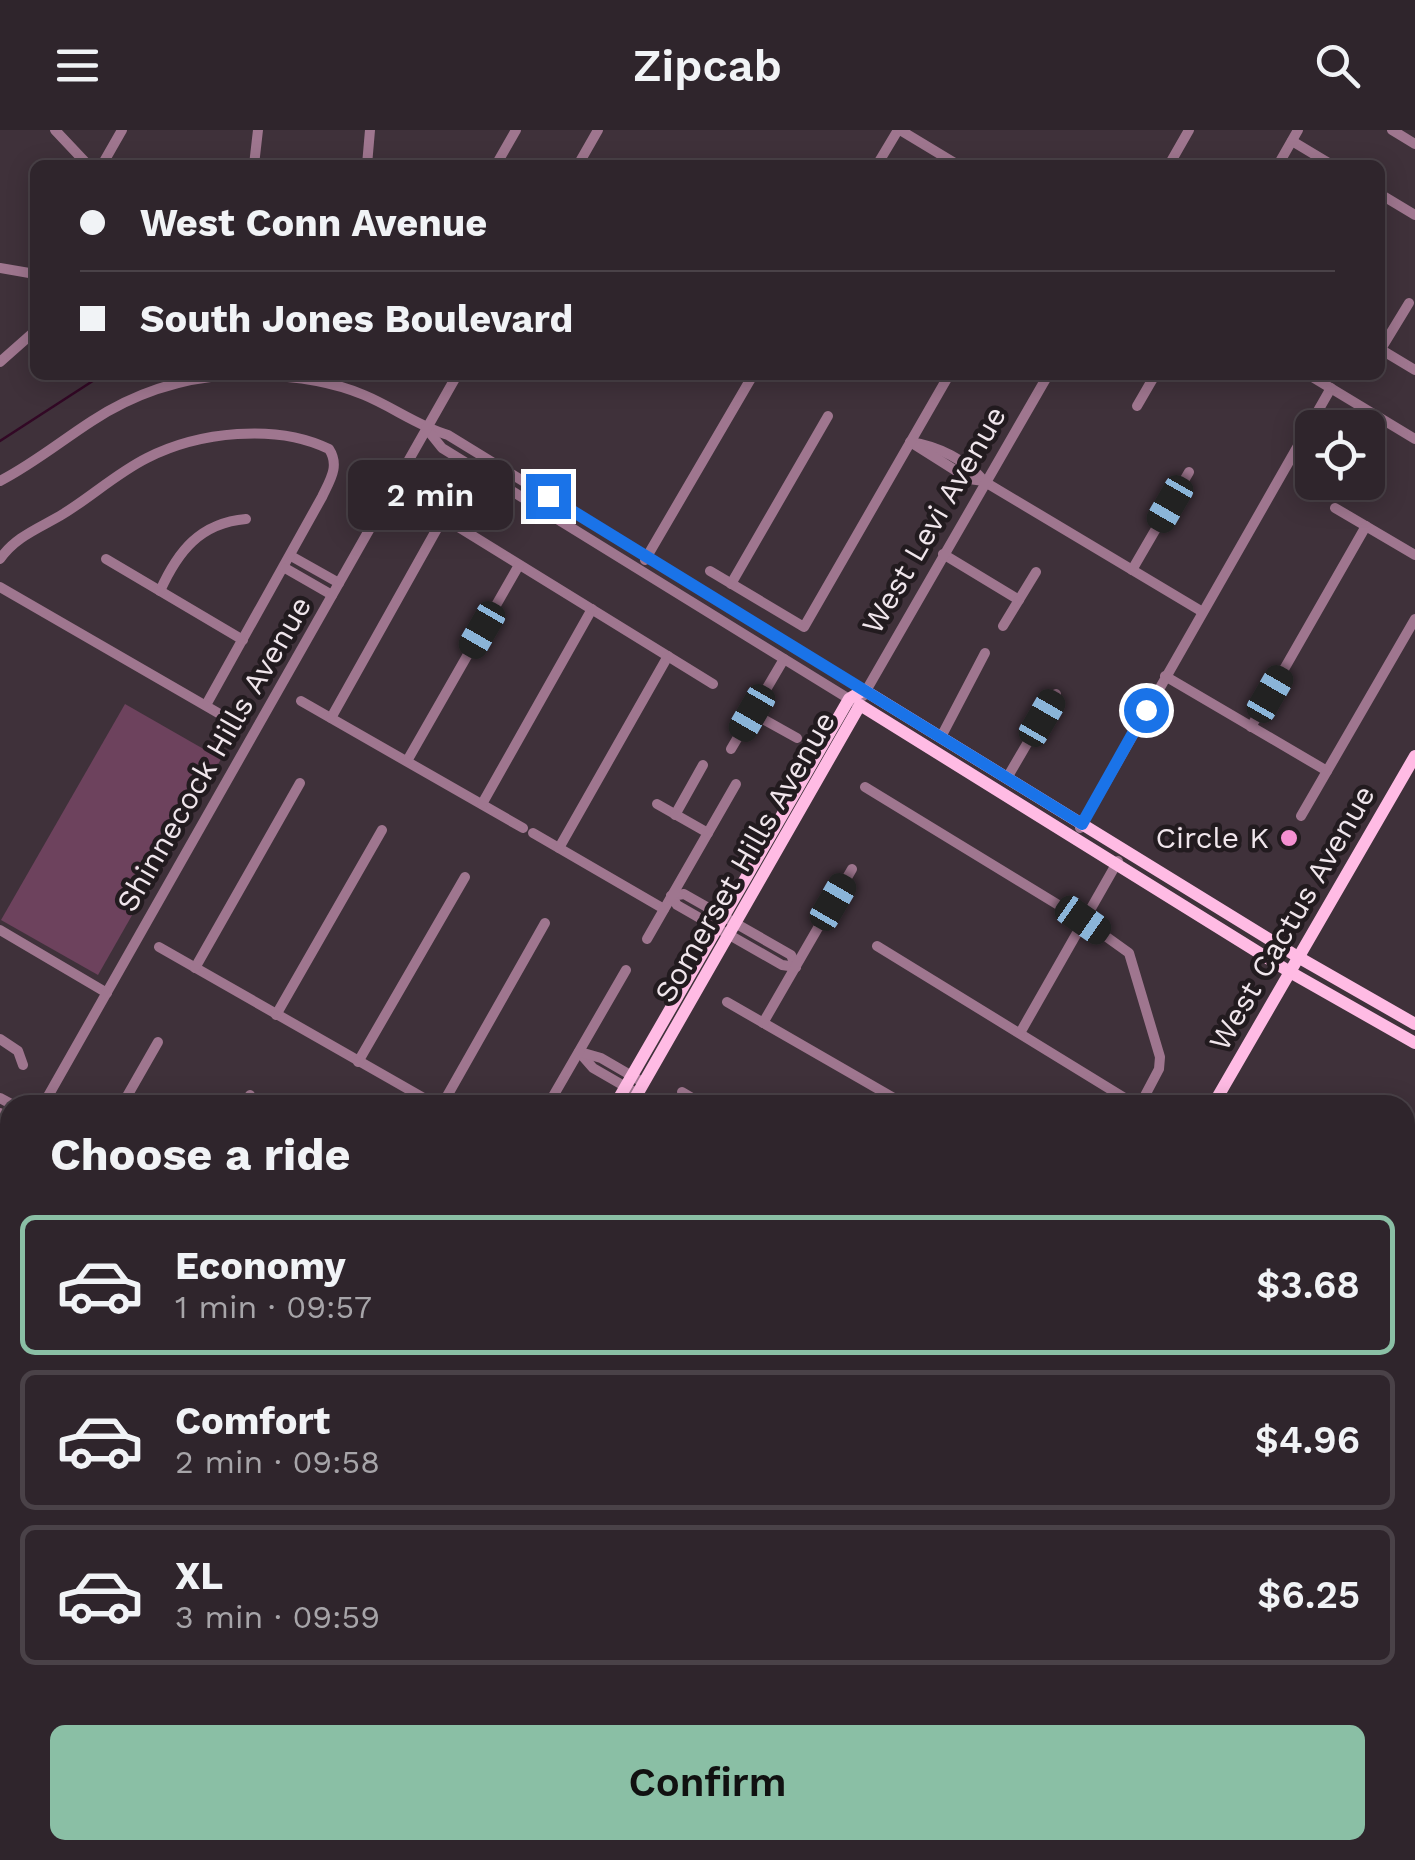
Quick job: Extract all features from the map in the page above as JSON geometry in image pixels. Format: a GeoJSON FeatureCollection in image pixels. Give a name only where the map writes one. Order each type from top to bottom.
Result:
{"type":"FeatureCollection","features":[{"type":"Feature","properties":{"kind":"main road","name":"Somerset Hills Avenue"},"geometry":{"type":"LineString","coordinates":[[634,1089],[864,690]]}},
{"type":"Feature","properties":{"kind":"main road"},"geometry":{"type":"LineString","coordinates":[[864,690],[1298,957],[1415,1024]]}},
{"type":"Feature","properties":{"kind":"main road"},"geometry":{"type":"LineString","coordinates":[[855,702],[1290,972],[1415,1042]]}},
{"type":"Feature","properties":{"kind":"main road","name":"West Cactus Avenue"},"geometry":{"type":"LineString","coordinates":[[1219,1095],[1415,756]]}},
{"type":"Feature","properties":{"kind":"street"},"geometry":{"type":"LineString","coordinates":[[55,130],[83,160]]}},
{"type":"Feature","properties":{"kind":"street"},"geometry":{"type":"LineString","coordinates":[[106,160],[122,130]]}},
{"type":"Feature","properties":{"kind":"street"},"geometry":{"type":"LineString","coordinates":[[255,160],[258,130]]}},
{"type":"Feature","properties":{"kind":"street"},"geometry":{"type":"LineString","coordinates":[[367,160],[370,130]]}},
{"type":"Feature","properties":{"kind":"street"},"geometry":{"type":"LineString","coordinates":[[499,160],[516,130]]}},
{"type":"Feature","properties":{"kind":"street"},"geometry":{"type":"LineString","coordinates":[[581,160],[598,130]]}},
{"type":"Feature","properties":{"kind":"street"},"geometry":{"type":"LineString","coordinates":[[880,160],[899,130],[950,160]]}},
{"type":"Feature","properties":{"kind":"street"},"geometry":{"type":"LineString","coordinates":[[1172,160],[1189,130]]}},
{"type":"Feature","properties":{"kind":"street"},"geometry":{"type":"LineString","coordinates":[[1281,160],[1298,130]]}},
{"type":"Feature","properties":{"kind":"street"},"geometry":{"type":"LineString","coordinates":[[1392,130],[1415,144]]}},
{"type":"Feature","properties":{"kind":"street"},"geometry":{"type":"LineString","coordinates":[[1292,141],[1324,160]]}},
{"type":"Feature","properties":{"kind":"street"},"geometry":{"type":"LineString","coordinates":[[1385,197],[1415,215]]}},
{"type":"Feature","properties":{"kind":"street"},"geometry":{"type":"LineString","coordinates":[[0,268],[30,273]]}},
{"type":"Feature","properties":{"kind":"street"},"geometry":{"type":"LineString","coordinates":[[1385,341],[1409,303]]}},
{"type":"Feature","properties":{"kind":"street"},"geometry":{"type":"LineString","coordinates":[[0,362],[30,335]]}},
{"type":"Feature","properties":{"kind":"street"},"geometry":{"type":"LineString","coordinates":[[1385,352],[1415,370]]}},
{"type":"Feature","properties":{"kind":"street"},"geometry":{"type":"LineString","coordinates":[[0,481],[108,411],[146,392],[196,380]]}},
{"type":"Feature","properties":{"kind":"street"},"geometry":{"type":"LineString","coordinates":[[306,380],[365,395],[426,428],[448,435],[864,690]]}},
{"type":"Feature","properties":{"kind":"street","name":"Shinnecock Hills Avenue"},"geometry":{"type":"LineString","coordinates":[[49,1095],[454,380]]}},
{"type":"Feature","properties":{"kind":"street"},"geometry":{"type":"LineString","coordinates":[[640,570],[750,380]]}},
{"type":"Feature","properties":{"kind":"street"},"geometry":{"type":"LineString","coordinates":[[710,571],[804,627],[946,380]]}},
{"type":"Feature","properties":{"kind":"street","name":"West Levi Avenue"},"geometry":{"type":"LineString","coordinates":[[864,690],[1045,380]]}},
{"type":"Feature","properties":{"kind":"street"},"geometry":{"type":"LineString","coordinates":[[1137,406],[1153,380]]}},
{"type":"Feature","properties":{"kind":"street"},"geometry":{"type":"LineString","coordinates":[[1318,380],[1415,439]]}},
{"type":"Feature","properties":{"kind":"street"},"geometry":{"type":"LineString","coordinates":[[1074,838],[1332,388]]}},
{"type":"Feature","properties":{"kind":"street"},"geometry":{"type":"LineString","coordinates":[[731,584],[828,416]]}},
{"type":"Feature","properties":{"kind":"street"},"geometry":{"type":"LineString","coordinates":[[426,428],[442,448],[855,702]]}},
{"type":"Feature","properties":{"kind":"street"},"geometry":{"type":"LineString","coordinates":[[0,559],[16,541],[120,474],[178,445],[234,434],[274,436],[329,449],[334,458],[330,479],[292,556],[206,705]]}},
{"type":"Feature","properties":{"kind":"street"},"geometry":{"type":"LineString","coordinates":[[910,442],[933,446],[975,470],[986,482],[1201,611]]}},
{"type":"Feature","properties":{"kind":"street"},"geometry":{"type":"LineString","coordinates":[[1132,570],[1188,472]]}},
{"type":"Feature","properties":{"kind":"street"},"geometry":{"type":"LineString","coordinates":[[426,507],[713,684]]}},
{"type":"Feature","properties":{"kind":"street"},"geometry":{"type":"LineString","coordinates":[[1335,508],[1415,555]]}},
{"type":"Feature","properties":{"kind":"street"},"geometry":{"type":"LineString","coordinates":[[331,718],[444,518]]}},
{"type":"Feature","properties":{"kind":"street"},"geometry":{"type":"LineString","coordinates":[[160,591],[178,557],[199,534],[222,522],[246,519]]}},
{"type":"Feature","properties":{"kind":"street"},"geometry":{"type":"LineString","coordinates":[[1251,727],[1366,526]]}},
{"type":"Feature","properties":{"kind":"street"},"geometry":{"type":"LineString","coordinates":[[943,554],[1019,600]]}},
{"type":"Feature","properties":{"kind":"street"},"geometry":{"type":"LineString","coordinates":[[292,556],[339,583]]}},
{"type":"Feature","properties":{"kind":"street"},"geometry":{"type":"LineString","coordinates":[[106,559],[243,640]]}},
{"type":"Feature","properties":{"kind":"street"},"geometry":{"type":"LineString","coordinates":[[407,762],[519,564]]}},
{"type":"Feature","properties":{"kind":"street"},"geometry":{"type":"LineString","coordinates":[[285,568],[332,595]]}},
{"type":"Feature","properties":{"kind":"street"},"geometry":{"type":"LineString","coordinates":[[1004,626],[1036,572]]}},
{"type":"Feature","properties":{"kind":"street"},"geometry":{"type":"LineString","coordinates":[[0,587],[232,720]]}},
{"type":"Feature","properties":{"kind":"street"},"geometry":{"type":"LineString","coordinates":[[482,804],[592,609]]}},
{"type":"Feature","properties":{"kind":"street"},"geometry":{"type":"LineString","coordinates":[[1302,816],[1415,618]]}},
{"type":"Feature","properties":{"kind":"street"},"geometry":{"type":"LineString","coordinates":[[942,737],[985,653]]}},
{"type":"Feature","properties":{"kind":"street"},"geometry":{"type":"LineString","coordinates":[[559,848],[668,656]]}},
{"type":"Feature","properties":{"kind":"street"},"geometry":{"type":"LineString","coordinates":[[731,749],[784,658]]}},
{"type":"Feature","properties":{"kind":"street"},"geometry":{"type":"LineString","coordinates":[[1165,676],[1326,771]]}},
{"type":"Feature","properties":{"kind":"street"},"geometry":{"type":"LineString","coordinates":[[1007,778],[1056,694]]}},
{"type":"Feature","properties":{"kind":"street"},"geometry":{"type":"LineString","coordinates":[[301,701],[664,910]]}},
{"type":"Feature","properties":{"kind":"street"},"geometry":{"type":"LineString","coordinates":[[752,713],[797,738]]}},
{"type":"Feature","properties":{"kind":"street"},"geometry":{"type":"LineString","coordinates":[[675,815],[703,765]]}},
{"type":"Feature","properties":{"kind":"street"},"geometry":{"type":"LineString","coordinates":[[195,968],[300,783]]}},
{"type":"Feature","properties":{"kind":"street"},"geometry":{"type":"LineString","coordinates":[[647,939],[736,784]]}},
{"type":"Feature","properties":{"kind":"street"},"geometry":{"type":"LineString","coordinates":[[865,787],[1083,920],[1129,953],[1160,1063],[1143,1095]]}},
{"type":"Feature","properties":{"kind":"street"},"geometry":{"type":"LineString","coordinates":[[656,804],[708,833]]}},
{"type":"Feature","properties":{"kind":"street"},"geometry":{"type":"LineString","coordinates":[[276,1016],[382,830]]}},
{"type":"Feature","properties":{"kind":"street"},"geometry":{"type":"LineString","coordinates":[[1020,1033],[1125,850]]}},
{"type":"Feature","properties":{"kind":"street"},"geometry":{"type":"LineString","coordinates":[[763,1023],[852,869]]}},
{"type":"Feature","properties":{"kind":"street"},"geometry":{"type":"LineString","coordinates":[[358,1062],[465,876]]}},
{"type":"Feature","properties":{"kind":"street"},"geometry":{"type":"LineString","coordinates":[[671,896],[684,894],[727,925],[791,955],[796,967]]}},
{"type":"Feature","properties":{"kind":"street"},"geometry":{"type":"LineString","coordinates":[[445,1095],[545,923]]}},
{"type":"Feature","properties":{"kind":"street"},"geometry":{"type":"LineString","coordinates":[[0,930],[107,994]]}},
{"type":"Feature","properties":{"kind":"street"},"geometry":{"type":"LineString","coordinates":[[158,946],[420,1095]]}},
{"type":"Feature","properties":{"kind":"street"},"geometry":{"type":"LineString","coordinates":[[878,946],[1122,1095]]}},
{"type":"Feature","properties":{"kind":"street"},"geometry":{"type":"LineString","coordinates":[[554,1095],[626,970]]}},
{"type":"Feature","properties":{"kind":"street"},"geometry":{"type":"LineString","coordinates":[[727,1002],[886,1095]]}},
{"type":"Feature","properties":{"kind":"street"},"geometry":{"type":"LineString","coordinates":[[0,1039],[18,1051],[23,1065]]}},
{"type":"Feature","properties":{"kind":"street"},"geometry":{"type":"LineString","coordinates":[[128,1095],[158,1042]]}},
{"type":"Feature","properties":{"kind":"street"},"geometry":{"type":"LineString","coordinates":[[579,1052],[601,1058],[634,1089]]}},
{"type":"Feature","properties":{"kind":"street"},"geometry":{"type":"LineString","coordinates":[[682,1092],[687,1095]]}},
{"type":"Feature","properties":{"kind":"shaded area"},"geometry":{"type":"Polygon","coordinates":[[[125,704],[221,759],[98,975],[1,920],[125,704]]]}},
{"type":"Feature","properties":{"kind":"waterway"},"geometry":{"type":"LineString","coordinates":[[0,441],[94,380]]}},
{"type":"Feature","properties":{"kind":"place","name":"Circle K"},"geometry":{"type":"Point","coordinates":[1289,838]}},
{"type":"Feature","properties":{"kind":"route"},"geometry":{"type":"LineString","coordinates":[[548,496],[1082,824],[1146,710]]}}]}
